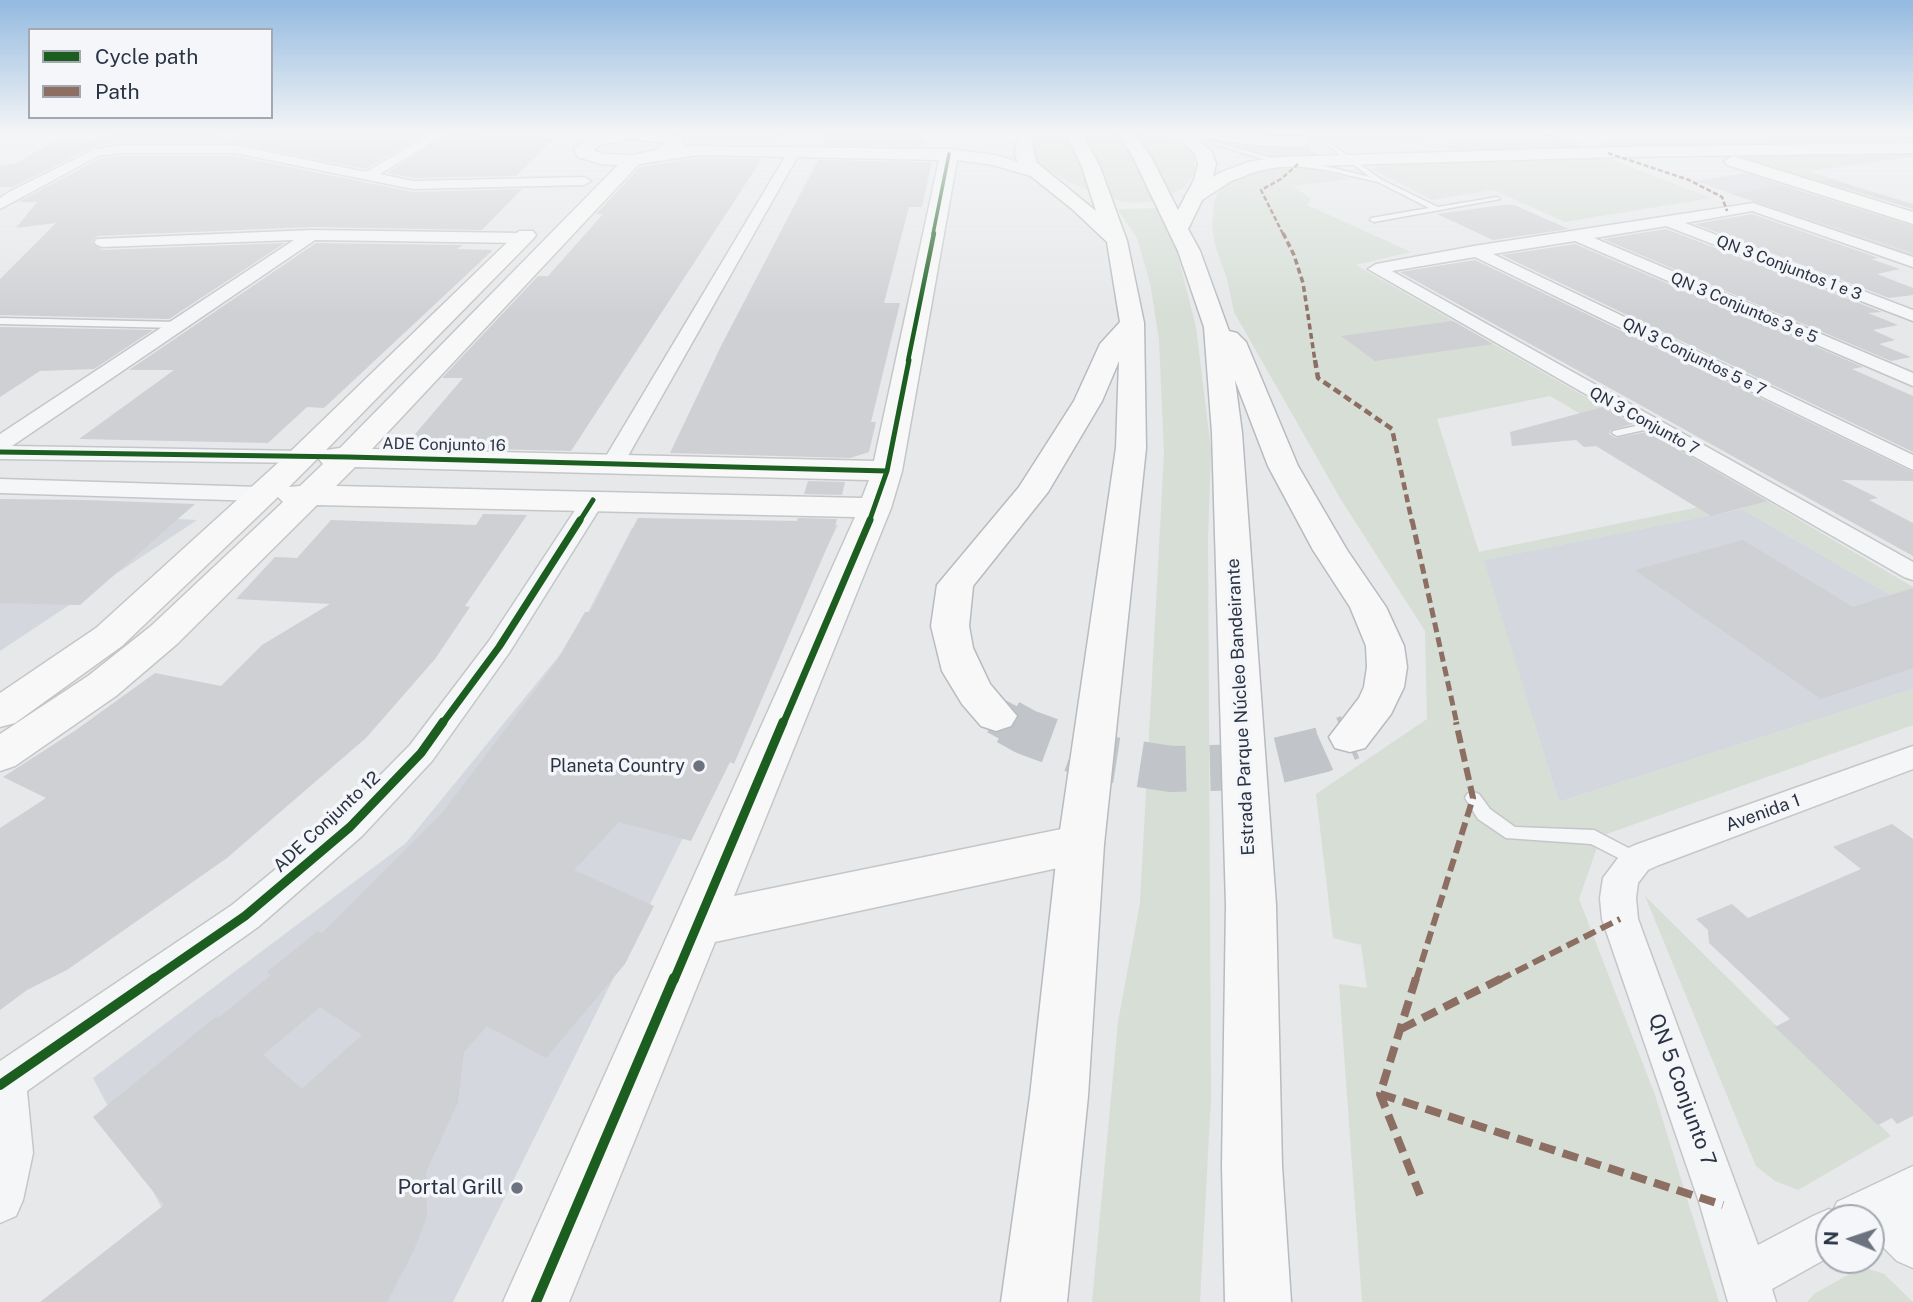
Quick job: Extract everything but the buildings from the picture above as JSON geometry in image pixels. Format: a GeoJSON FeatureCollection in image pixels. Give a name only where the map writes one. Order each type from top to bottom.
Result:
{"type":"FeatureCollection","features":[{"type":"Feature","properties":{"kind":"main road"},"geometry":{"type":"LineString","coordinates":[[0,713],[109,636],[301,457],[568,194]]}},
{"type":"Feature","properties":{"kind":"main road"},"geometry":{"type":"LineString","coordinates":[[0,755],[102,685],[164,635],[348,457],[589,194]]}},
{"type":"Feature","properties":{"kind":"main road"},"geometry":{"type":"LineString","coordinates":[[537,1302],[700,925],[881,489],[942,194]]}},
{"type":"Feature","properties":{"kind":"main road"},"geometry":{"type":"LineString","coordinates":[[1064,194],[1117,241]]}},
{"type":"Feature","properties":{"kind":"main road"},"geometry":{"type":"LineString","coordinates":[[1034,1302],[1059,1096],[1081,844],[1131,448],[1132,323],[1117,241],[1100,194]]}},
{"type":"Feature","properties":{"kind":"main road","name":"Estrada Parque Núcleo Bandeirante"},"geometry":{"type":"LineString","coordinates":[[1171,194],[1186,213],[1189,251],[1216,327],[1227,433],[1251,905],[1252,1166],[1258,1302]]}},
{"type":"Feature","properties":{"kind":"main road"},"geometry":{"type":"LineString","coordinates":[[1186,213],[1194,194]]}},
{"type":"Feature","properties":{"kind":"main road"},"geometry":{"type":"LineString","coordinates":[[1186,213],[1207,194]]}},
{"type":"Feature","properties":{"kind":"main road"},"geometry":{"type":"LineString","coordinates":[[1828,194],[1912,218]]}},
{"type":"Feature","properties":{"kind":"main road"},"geometry":{"type":"LineString","coordinates":[[996,716],[976,694],[962,671],[954,648],[950,626],[955,585],[1039,482],[1088,401],[1113,344],[1132,323]]}},
{"type":"Feature","properties":{"kind":"main road"},"geometry":{"type":"LineString","coordinates":[[1216,327],[1233,342],[1263,422],[1306,509],[1379,626],[1387,667],[1384,687],[1371,713],[1350,737]]}},
{"type":"Feature","properties":{"kind":"main road","name":"ADE Conjunto 16"},"geometry":{"type":"LineString","coordinates":[[301,457],[613,463],[881,489]]}},
{"type":"Feature","properties":{"kind":"main road"},"geometry":{"type":"LineString","coordinates":[[260,494],[593,500],[881,489]]}},
{"type":"Feature","properties":{"kind":"main road"},"geometry":{"type":"LineString","coordinates":[[700,925],[1081,844]]}},
{"type":"Feature","properties":{"kind":"street"},"geometry":{"type":"LineString","coordinates":[[2,202],[18,194]]}},
{"type":"Feature","properties":{"kind":"street"},"geometry":{"type":"LineString","coordinates":[[613,463],[770,194]]}},
{"type":"Feature","properties":{"kind":"street"},"geometry":{"type":"LineString","coordinates":[[1474,251],[1754,207],[1913,262]]}},
{"type":"Feature","properties":{"kind":"street","name":"QN 3 Conjuntos 1 e 3"},"geometry":{"type":"LineString","coordinates":[[1666,220],[1913,316]]}},
{"type":"Feature","properties":{"kind":"street"},"geometry":{"type":"LineString","coordinates":[[0,469],[8,444],[312,235]]}},
{"type":"Feature","properties":{"kind":"street"},"geometry":{"type":"LineString","coordinates":[[102,242],[312,235],[522,238]]}},
{"type":"Feature","properties":{"kind":"street","name":"QN 3 Conjuntos 3 e 5"},"geometry":{"type":"LineString","coordinates":[[1575,235],[1913,380]]}},
{"type":"Feature","properties":{"kind":"street","name":"QN 3 Conjunto 7"},"geometry":{"type":"LineString","coordinates":[[1474,251],[1376,269],[1913,572]]}},
{"type":"Feature","properties":{"kind":"street","name":"QN 3 Conjuntos 5 e 7"},"geometry":{"type":"LineString","coordinates":[[1474,251],[1913,463]]}},
{"type":"Feature","properties":{"kind":"street","name":"ADE Conjunto 16"},"geometry":{"type":"LineString","coordinates":[[8,444],[228,456],[301,457]]}},
{"type":"Feature","properties":{"kind":"street"},"geometry":{"type":"LineString","coordinates":[[187,492],[228,456]]}},
{"type":"Feature","properties":{"kind":"street"},"geometry":{"type":"LineString","coordinates":[[0,485],[260,494]]}},
{"type":"Feature","properties":{"kind":"street","name":"ADE Conjunto 12"},"geometry":{"type":"LineString","coordinates":[[2,1084],[245,916],[350,827],[429,742],[499,647],[593,500]]}},
{"type":"Feature","properties":{"kind":"street","name":"Avenida 1"},"geometry":{"type":"LineString","coordinates":[[1628,869],[1913,757]]}},
{"type":"Feature","properties":{"kind":"street","name":"QN 5 Conjunto 7"},"geometry":{"type":"LineString","coordinates":[[1628,869],[1618,898],[1620,919],[1723,1205],[1748,1290]]}},
{"type":"Feature","properties":{"kind":"street"},"geometry":{"type":"LineString","coordinates":[[0,1200],[10,1153],[2,1084]]}},
{"type":"Feature","properties":{"kind":"street"},"geometry":{"type":"LineString","coordinates":[[1885,1210],[1913,1245]]}},
{"type":"Feature","properties":{"kind":"street"},"geometry":{"type":"LineString","coordinates":[[1748,1290],[1815,1241]]}},
{"type":"Feature","properties":{"kind":"lane"},"geometry":{"type":"LineString","coordinates":[[1406,194],[1437,209]]}},
{"type":"Feature","properties":{"kind":"lane"},"geometry":{"type":"LineString","coordinates":[[1374,220],[1497,199]]}},
{"type":"Feature","properties":{"kind":"lane"},"geometry":{"type":"LineString","coordinates":[[0,321],[178,325]]}},
{"type":"Feature","properties":{"kind":"lane"},"geometry":{"type":"LineString","coordinates":[[1617,433],[1654,425]]}},
{"type":"Feature","properties":{"kind":"lane"},"geometry":{"type":"LineString","coordinates":[[1474,798],[1483,814],[1512,833],[1594,837],[1628,869]]}},
{"type":"Feature","properties":{"kind":"shaded area"},"geometry":{"type":"Polygon","coordinates":[[[1100,194],[1171,194],[1157,200],[1134,203],[1100,194]]]}},
{"type":"Feature","properties":{"kind":"shaded area"},"geometry":{"type":"Polygon","coordinates":[[[1218,194],[1304,194],[1311,199],[1307,205],[1411,252],[1356,265],[1631,423],[1608,430],[1550,396],[1437,419],[1479,552],[1729,501],[1621,437],[1652,433],[1913,587],[1913,608],[1742,509],[1484,560],[1559,802],[1913,689],[1913,725],[1601,836],[1579,899],[1655,1095],[1719,1302],[1362,1302],[1339,984],[1367,988],[1361,945],[1333,938],[1316,794],[1427,719],[1425,631],[1340,498],[1234,312],[1227,279],[1215,245],[1212,227],[1214,202],[1218,194]]]}},
{"type":"Feature","properties":{"kind":"shaded area"},"geometry":{"type":"Polygon","coordinates":[[[1420,194],[1470,194],[1432,200],[1420,194]]]}},
{"type":"Feature","properties":{"kind":"shaded area"},"geometry":{"type":"Polygon","coordinates":[[[1501,194],[1700,194],[1711,198],[1565,222],[1501,194]]]}},
{"type":"Feature","properties":{"kind":"shaded area"},"geometry":{"type":"Polygon","coordinates":[[[1732,194],[1809,194],[1913,229],[1913,257],[1732,194]]]}},
{"type":"Feature","properties":{"kind":"shaded area"},"geometry":{"type":"Polygon","coordinates":[[[1171,208],[1168,232],[1176,248],[1196,327],[1211,450],[1208,539],[1211,1098],[1200,1302],[1092,1302],[1118,1022],[1140,903],[1164,454],[1159,339],[1150,283],[1137,238],[1117,209],[1171,208]]]}},
{"type":"Feature","properties":{"kind":"shaded area"},"geometry":{"type":"Polygon","coordinates":[[[0,509],[197,520],[0,651],[0,509]]]}},
{"type":"Feature","properties":{"kind":"shaded area"},"geometry":{"type":"Polygon","coordinates":[[[1742,509],[1913,608],[1913,689],[1559,802],[1483,560],[1742,509]]]}},
{"type":"Feature","properties":{"kind":"shaded area"},"geometry":{"type":"Polygon","coordinates":[[[838,525],[453,1302],[45,1302],[165,1214],[93,1078],[406,843],[576,635],[632,528],[838,525]]]}},
{"type":"Feature","properties":{"kind":"shaded area"},"geometry":{"type":"Polygon","coordinates":[[[1645,896],[1891,1136],[1798,1190],[1775,1181],[1756,1166],[1645,896]]]}},
{"type":"Feature","properties":{"kind":"shaded area"},"geometry":{"type":"Polygon","coordinates":[[[1850,1274],[1884,1274],[1913,1302],[1807,1302],[1814,1294],[1850,1274]]]}},
{"type":"Feature","properties":{"kind":"tunnel"},"geometry":{"type":"LineString","coordinates":[[996,716],[1011,724]]}},
{"type":"Feature","properties":{"kind":"tunnel"},"geometry":{"type":"LineString","coordinates":[[1008,722],[1026,732],[1094,757],[1171,769],[1250,767],[1321,750],[1350,737]]}},
{"type":"Feature","properties":{"kind":"marked path"},"geometry":{"type":"LineString","coordinates":[[1263,194],[1294,255],[1303,283],[1318,378],[1392,429],[1473,798],[1380,1094],[1420,1195]]}},
{"type":"Feature","properties":{"kind":"marked path"},"geometry":{"type":"LineString","coordinates":[[1716,194],[1722,197],[1727,211]]}},
{"type":"Feature","properties":{"kind":"marked path"},"geometry":{"type":"LineString","coordinates":[[1401,1029],[1620,919]]}},
{"type":"Feature","properties":{"kind":"marked path"},"geometry":{"type":"LineString","coordinates":[[1380,1094],[1723,1205]]}},
{"type":"Feature","properties":{"kind":"cycle path"},"geometry":{"type":"LineString","coordinates":[[536,1302],[875,508],[887,471],[941,194]]}},
{"type":"Feature","properties":{"kind":"cycle path"},"geometry":{"type":"LineString","coordinates":[[0,452],[348,457],[887,471]]}},
{"type":"Feature","properties":{"kind":"cycle path"},"geometry":{"type":"LineString","coordinates":[[0,1085],[245,916],[350,827],[421,753],[499,647],[593,500]]}},
{"type":"Feature","properties":{"kind":"place","name":"Planeta Country"},"geometry":{"type":"Point","coordinates":[699,766]}},
{"type":"Feature","properties":{"kind":"place","name":"Portal Grill"},"geometry":{"type":"Point","coordinates":[517,1188]}}]}
